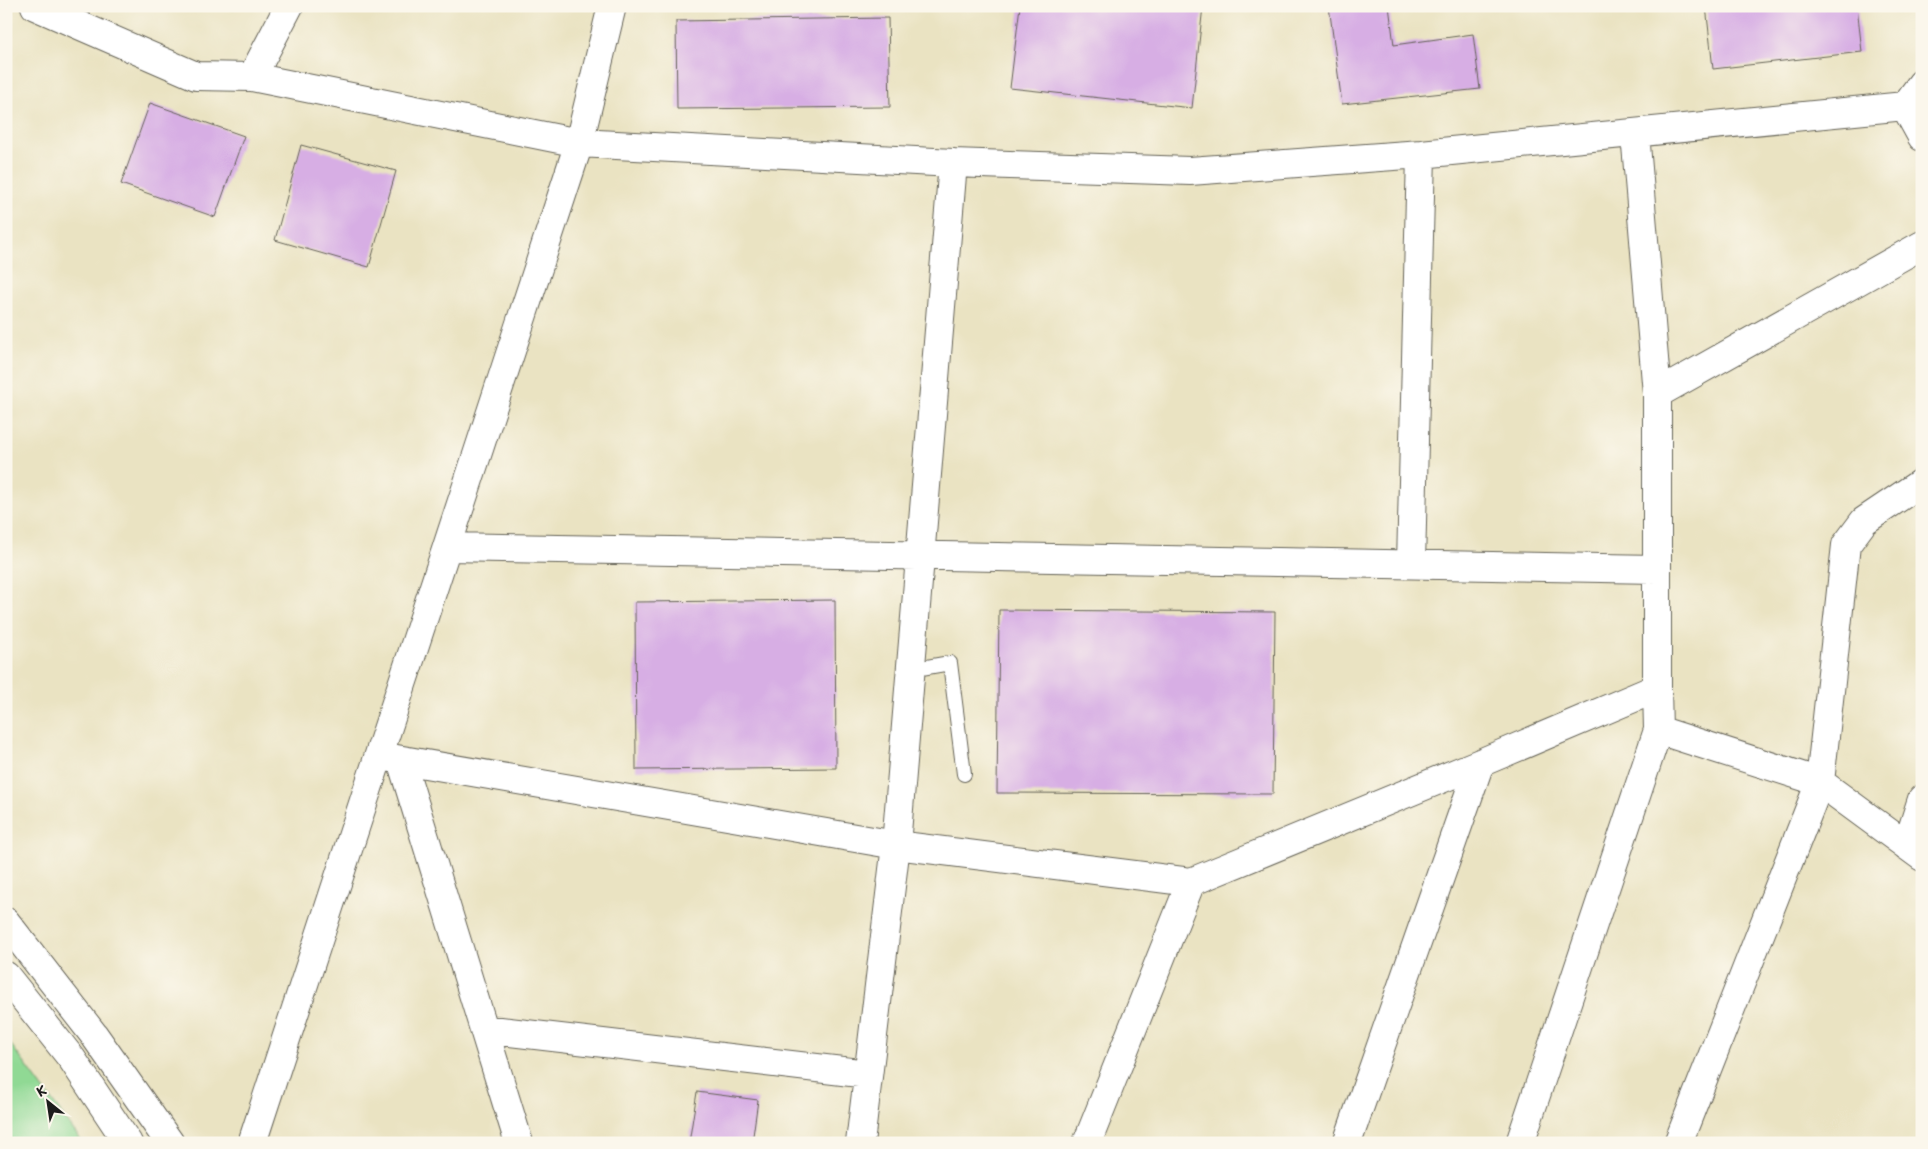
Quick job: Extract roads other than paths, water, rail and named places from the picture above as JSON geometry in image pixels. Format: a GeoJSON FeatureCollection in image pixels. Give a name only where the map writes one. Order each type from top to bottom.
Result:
{"type":"FeatureCollection","features":[{"type":"Feature","properties":{"kind":"street"},"geometry":{"type":"LineString","coordinates":[[35,6],[85,16],[196,76],[252,77],[579,143],[953,163],[1190,171],[1421,154],[1905,106],[1922,83]]}},
{"type":"Feature","properties":{"kind":"street"},"geometry":{"type":"LineString","coordinates":[[252,77],[289,6]]}},
{"type":"Feature","properties":{"kind":"street"},"geometry":{"type":"LineString","coordinates":[[252,1143],[390,758],[448,547],[579,143],[612,6]]}},
{"type":"Feature","properties":{"kind":"street"},"geometry":{"type":"LineString","coordinates":[[1905,106],[1922,137]]}},
{"type":"Feature","properties":{"kind":"street"},"geometry":{"type":"LineString","coordinates":[[1520,1143],[1658,730],[1657,394],[1635,133]]}},
{"type":"Feature","properties":{"kind":"street"},"geometry":{"type":"LineString","coordinates":[[1411,564],[1421,154]]}},
{"type":"Feature","properties":{"kind":"street"},"geometry":{"type":"LineString","coordinates":[[860,1143],[896,845],[953,163]]}},
{"type":"Feature","properties":{"kind":"street"},"geometry":{"type":"LineString","coordinates":[[1657,394],[1922,245]]}},
{"type":"Feature","properties":{"kind":"street"},"geometry":{"type":"LineString","coordinates":[[1678,1143],[1820,782],[1846,545],[1864,521],[1922,482]]}},
{"type":"Feature","properties":{"kind":"street"},"geometry":{"type":"LineString","coordinates":[[448,547],[1657,569]]}},
{"type":"Feature","properties":{"kind":"street"},"geometry":{"type":"LineString","coordinates":[[390,758],[896,845],[1191,882],[1657,688]]}},
{"type":"Feature","properties":{"kind":"street"},"geometry":{"type":"LineString","coordinates":[[1658,730],[1820,782],[1914,852],[1922,798]]}},
{"type":"Feature","properties":{"kind":"street"},"geometry":{"type":"LineString","coordinates":[[390,758],[484,1028],[519,1143]]}},
{"type":"Feature","properties":{"kind":"street"},"geometry":{"type":"LineString","coordinates":[[1347,1143],[1480,763]]}},
{"type":"Feature","properties":{"kind":"street"},"geometry":{"type":"LineString","coordinates":[[1087,1143],[1191,882]]}},
{"type":"Feature","properties":{"kind":"street"},"geometry":{"type":"LineString","coordinates":[[6,922],[94,1035],[170,1143]]}},
{"type":"Feature","properties":{"kind":"street"},"geometry":{"type":"LineString","coordinates":[[6,976],[72,1059],[128,1143]]}},
{"type":"Feature","properties":{"kind":"street"},"geometry":{"type":"LineString","coordinates":[[484,1028],[868,1074]]}},
{"type":"Feature","properties":{"kind":"lane"},"geometry":{"type":"LineString","coordinates":[[910,670],[950,663],[964,774]]}}]}
